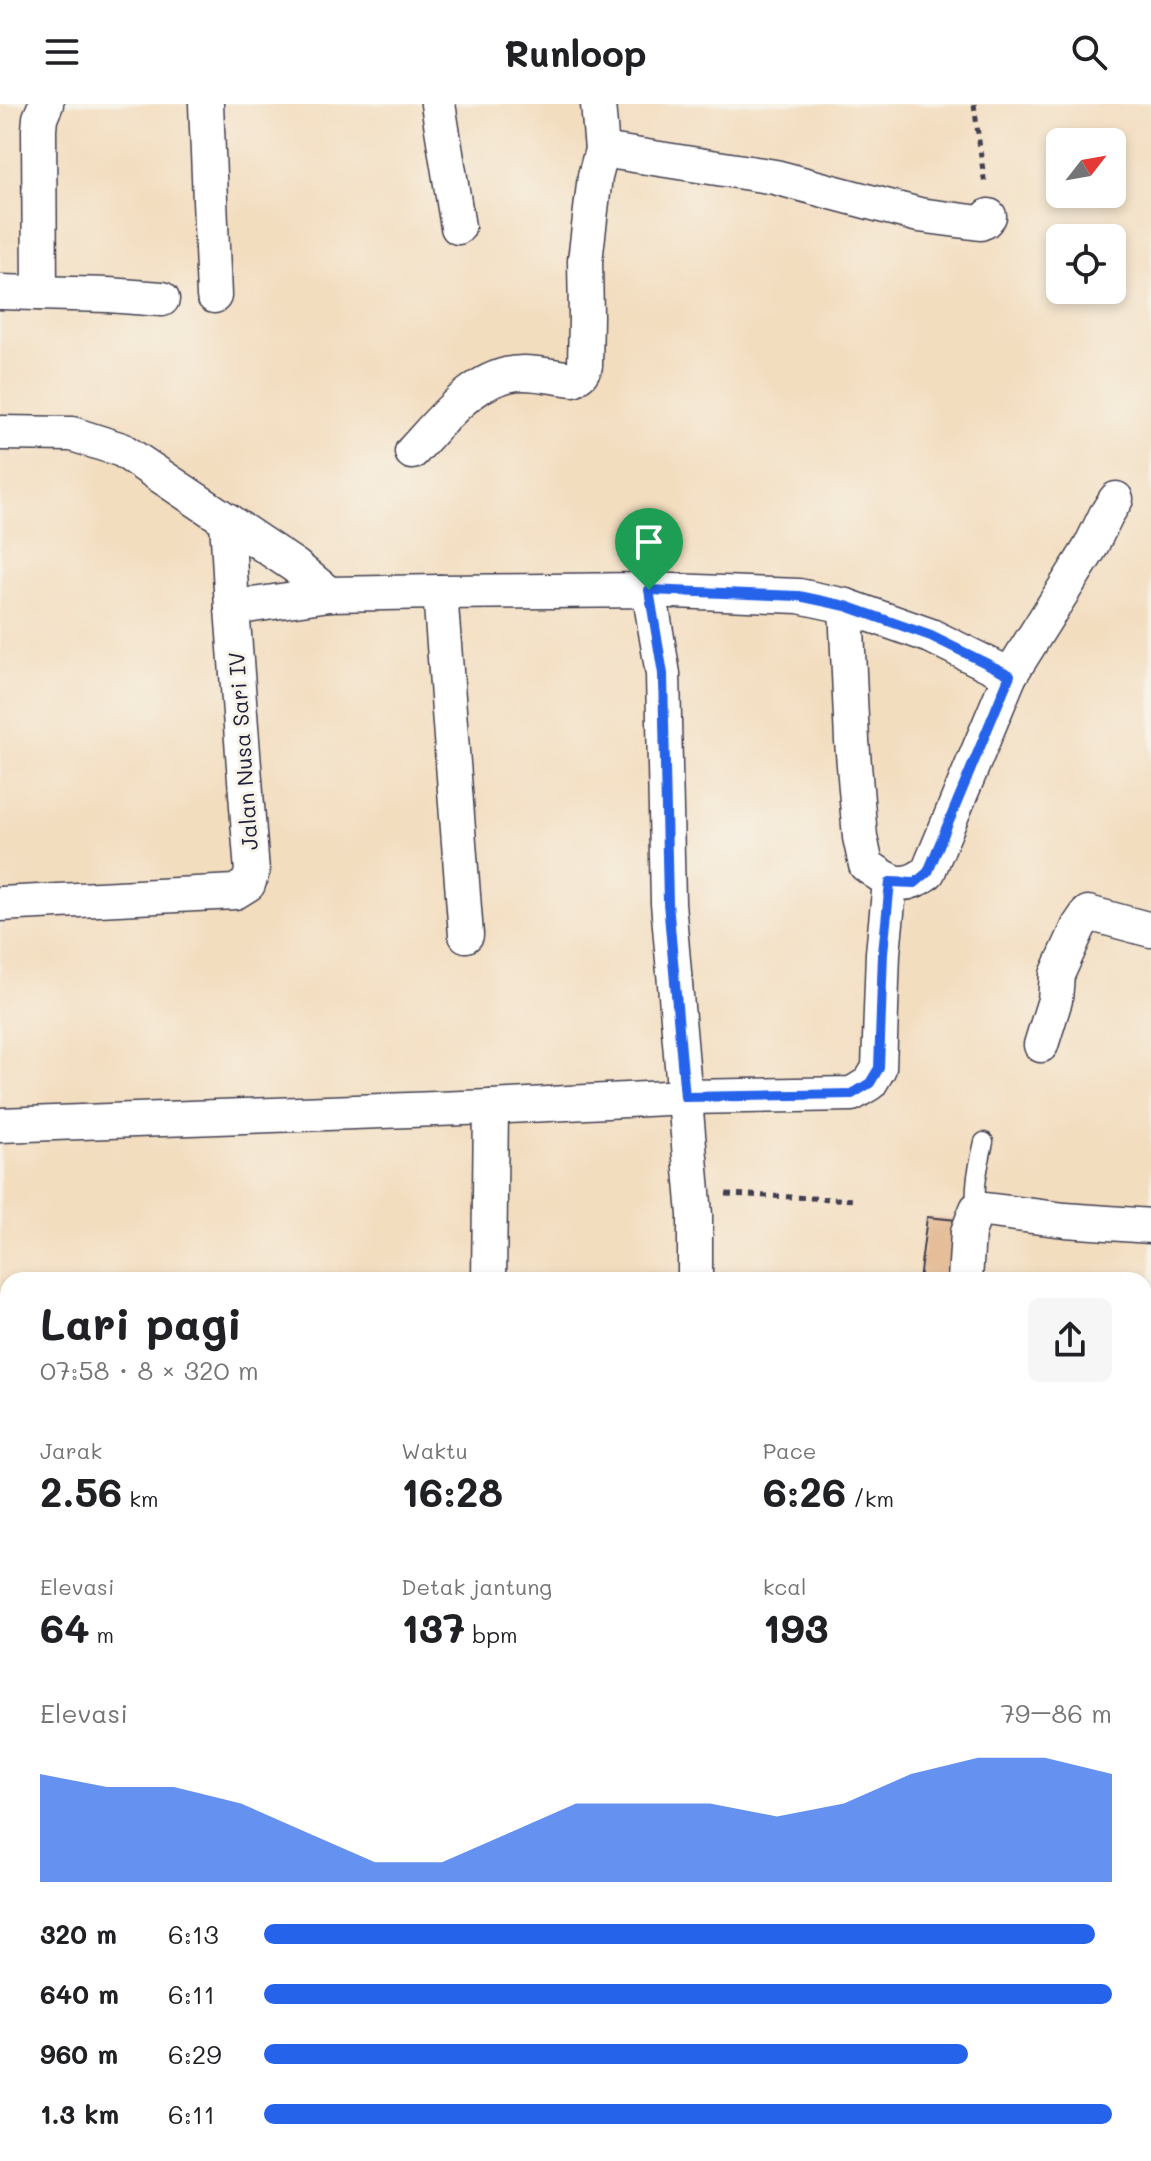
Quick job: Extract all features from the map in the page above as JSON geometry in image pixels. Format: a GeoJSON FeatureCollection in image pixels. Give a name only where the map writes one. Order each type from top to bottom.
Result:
{"type":"FeatureCollection","features":[{"type":"Feature","properties":{"kind":"street"},"geometry":{"type":"LineString","coordinates":[[40,293],[39,130],[46,104]]}},
{"type":"Feature","properties":{"kind":"street"},"geometry":{"type":"LineString","coordinates":[[206,104],[214,296]]}},
{"type":"Feature","properties":{"kind":"street"},"geometry":{"type":"LineString","coordinates":[[438,104],[458,227]]}},
{"type":"Feature","properties":{"kind":"street"},"geometry":{"type":"LineString","coordinates":[[412,452],[458,404],[483,385],[522,373],[573,379],[585,366],[585,261],[595,176],[602,150],[598,104]]}},
{"type":"Feature","properties":{"kind":"street"},"geometry":{"type":"LineString","coordinates":[[602,150],[775,177],[919,215],[980,223],[989,216]]}},
{"type":"Feature","properties":{"kind":"street"},"geometry":{"type":"LineString","coordinates":[[0,292],[162,299]]}},
{"type":"Feature","properties":{"kind":"street"},"geometry":{"type":"LineString","coordinates":[[0,433],[72,434],[122,450],[295,566],[329,594]]}},
{"type":"Feature","properties":{"kind":"street"},"geometry":{"type":"LineString","coordinates":[[846,606],[852,741],[860,837],[866,865],[890,882],[915,883],[928,872],[1010,675],[1090,548],[1116,499]]}},
{"type":"Feature","properties":{"kind":"street"},"geometry":{"type":"LineString","coordinates":[[227,520],[232,608],[329,594],[649,590],[799,596],[846,606],[931,636],[1010,675]]}},
{"type":"Feature","properties":{"kind":"street"},"geometry":{"type":"LineString","coordinates":[[649,590],[663,674],[668,903],[695,1215],[695,1272]]}},
{"type":"Feature","properties":{"kind":"street"},"geometry":{"type":"LineString","coordinates":[[440,592],[466,935]]}},
{"type":"Feature","properties":{"kind":"street","name":"Jalan Nusa Sari IV"},"geometry":{"type":"LineString","coordinates":[[0,904],[235,892],[248,884],[252,872],[232,608]]}},
{"type":"Feature","properties":{"kind":"street"},"geometry":{"type":"LineString","coordinates":[[0,1125],[685,1097],[852,1094],[870,1083],[879,1068],[883,953],[890,882]]}},
{"type":"Feature","properties":{"kind":"street"},"geometry":{"type":"LineString","coordinates":[[1041,1045],[1055,1000],[1057,975],[1088,913],[1151,930]]}},
{"type":"Feature","properties":{"kind":"street"},"geometry":{"type":"LineString","coordinates":[[489,1272],[491,1107]]}},
{"type":"Feature","properties":{"kind":"street"},"geometry":{"type":"LineString","coordinates":[[966,1272],[968,1232],[977,1209],[1151,1226]]}},
{"type":"Feature","properties":{"kind":"lane"},"geometry":{"type":"LineString","coordinates":[[977,1209],[974,1194],[984,1142]]}},
{"type":"Feature","properties":{"kind":"path"},"geometry":{"type":"LineString","coordinates":[[974,104],[989,216]]}},
{"type":"Feature","properties":{"kind":"path"},"geometry":{"type":"LineString","coordinates":[[693,1192],[855,1200]]}},
{"type":"Feature","properties":{"kind":"building"},"geometry":{"type":"Polygon","coordinates":[[[927,1217],[966,1221],[960,1272],[920,1272],[927,1217]]]}},
{"type":"Feature","properties":{"kind":"route"},"geometry":{"type":"LineString","coordinates":[[649,590],[799,596],[846,606],[931,636],[1010,675],[928,872],[915,883],[890,882],[883,953],[879,1068],[870,1083],[852,1094],[685,1097],[668,903],[663,674],[649,590]]}}]}
